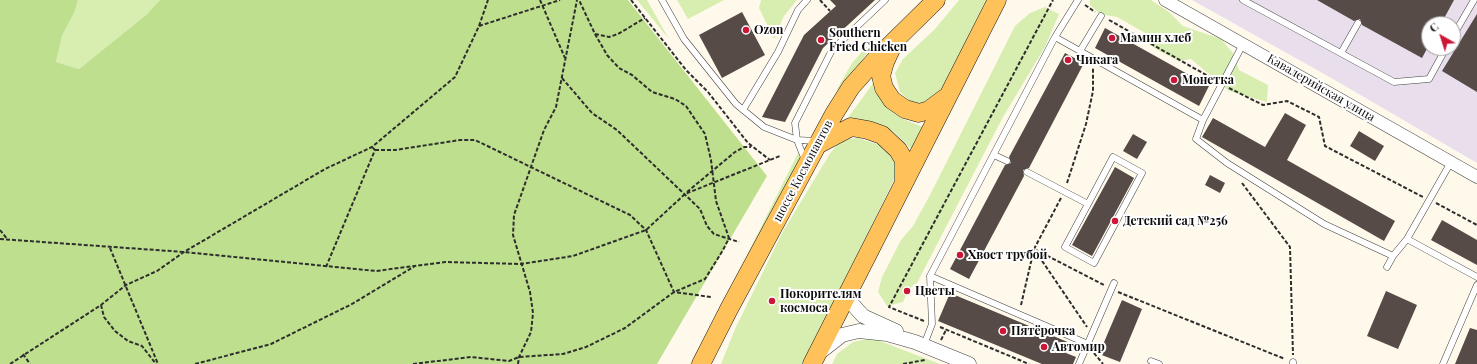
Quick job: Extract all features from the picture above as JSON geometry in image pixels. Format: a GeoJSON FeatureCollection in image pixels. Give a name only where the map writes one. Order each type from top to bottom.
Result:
{"type":"FeatureCollection","features":[{"type":"Feature","properties":{"kind":"main road","name":"шоссе Космонавтов"},"geometry":{"type":"LineString","coordinates":[[701,362],[817,143],[852,87],[898,36],[936,0]]}},
{"type":"Feature","properties":{"kind":"main road"},"geometry":{"type":"LineString","coordinates":[[815,359],[904,180],[997,0]]}},
{"type":"Feature","properties":{"kind":"main road"},"geometry":{"type":"LineString","coordinates":[[898,36],[885,62],[881,76],[884,88],[892,100],[906,109],[919,113],[930,110],[948,96]]}},
{"type":"Feature","properties":{"kind":"main road"},"geometry":{"type":"LineString","coordinates":[[817,143],[851,127],[868,130],[882,135],[898,150],[904,160],[904,180]]}},
{"type":"Feature","properties":{"kind":"street","name":"Кавалерийская улица"},"geometry":{"type":"LineString","coordinates":[[1165,0],[1477,177]]}},
{"type":"Feature","properties":{"kind":"street"},"geometry":{"type":"LineString","coordinates":[[846,297],[863,316],[919,344]]}},
{"type":"Feature","properties":{"kind":"street"},"geometry":{"type":"LineString","coordinates":[[815,359],[842,335],[860,331],[887,334],[919,344],[969,364]]}},
{"type":"Feature","properties":{"kind":"lane"},"geometry":{"type":"LineString","coordinates":[[662,0],[684,39],[736,104],[764,127],[797,140],[817,143]]}},
{"type":"Feature","properties":{"kind":"lane"},"geometry":{"type":"LineString","coordinates":[[743,110],[778,52],[798,10],[806,0]]}},
{"type":"Feature","properties":{"kind":"lane"},"geometry":{"type":"LineString","coordinates":[[806,164],[797,140],[795,123],[832,50],[884,0]]}},
{"type":"Feature","properties":{"kind":"lane"},"geometry":{"type":"LineString","coordinates":[[1243,0],[1394,82],[1429,79],[1442,56]]}},
{"type":"Feature","properties":{"kind":"lane"},"geometry":{"type":"LineString","coordinates":[[1461,22],[1474,0]]}},
{"type":"Feature","properties":{"kind":"lane"},"geometry":{"type":"LineString","coordinates":[[919,344],[932,324],[930,276],[1055,37],[1080,2]]}},
{"type":"Feature","properties":{"kind":"lane"},"geometry":{"type":"LineString","coordinates":[[1080,51],[1101,16]]}},
{"type":"Feature","properties":{"kind":"lane"},"geometry":{"type":"LineString","coordinates":[[1341,53],[1358,23]]}},
{"type":"Feature","properties":{"kind":"lane"},"geometry":{"type":"LineString","coordinates":[[1055,37],[1203,120]]}},
{"type":"Feature","properties":{"kind":"lane"},"geometry":{"type":"LineString","coordinates":[[1243,44],[1203,120],[1196,139],[1227,163],[1324,224],[1393,256]]}},
{"type":"Feature","properties":{"kind":"lane"},"geometry":{"type":"LineString","coordinates":[[994,155],[1007,161]]}},
{"type":"Feature","properties":{"kind":"lane"},"geometry":{"type":"LineString","coordinates":[[1113,157],[1142,173],[1094,263],[1065,247],[1088,204],[1113,157]]}},
{"type":"Feature","properties":{"kind":"lane"},"geometry":{"type":"LineString","coordinates":[[1387,267],[1393,256],[1407,239],[1451,162]]}},
{"type":"Feature","properties":{"kind":"lane"},"geometry":{"type":"LineString","coordinates":[[1027,172],[1088,204]]}},
{"type":"Feature","properties":{"kind":"lane"},"geometry":{"type":"LineString","coordinates":[[1407,239],[1477,277]]}},
{"type":"Feature","properties":{"kind":"lane"},"geometry":{"type":"LineString","coordinates":[[930,276],[1088,344]]}},
{"type":"Feature","properties":{"kind":"lane"},"geometry":{"type":"LineString","coordinates":[[1443,364],[1477,285]]}},
{"type":"Feature","properties":{"kind":"lane"},"geometry":{"type":"LineString","coordinates":[[1079,364],[1113,286]]}},
{"type":"Feature","properties":{"kind":"lane"},"geometry":{"type":"LineString","coordinates":[[1150,361],[1159,364]]}},
{"type":"Feature","properties":{"kind":"path"},"geometry":{"type":"LineString","coordinates":[[10,364],[23,354],[32,351],[101,305],[126,285],[157,271],[184,252],[325,169],[372,147],[454,77],[479,26],[488,0]]}},
{"type":"Feature","properties":{"kind":"path"},"geometry":{"type":"LineString","coordinates":[[540,0],[566,59]]}},
{"type":"Feature","properties":{"kind":"path"},"geometry":{"type":"LineString","coordinates":[[479,26],[560,0]]}},
{"type":"Feature","properties":{"kind":"path"},"geometry":{"type":"LineString","coordinates":[[413,364],[471,357],[509,361],[519,357],[562,354],[586,347],[625,328],[674,292],[705,279],[712,270],[729,238],[716,201],[713,170],[705,134],[686,106],[675,99],[652,92],[632,75],[619,68],[607,55],[578,0]]}},
{"type":"Feature","properties":{"kind":"path"},"geometry":{"type":"LineString","coordinates":[[518,364],[519,357],[531,332],[533,313],[530,292],[513,235],[514,215],[544,130],[556,107],[578,0]]}},
{"type":"Feature","properties":{"kind":"path"},"geometry":{"type":"LineString","coordinates":[[632,0],[686,70],[708,92],[752,146],[770,160]]}},
{"type":"Feature","properties":{"kind":"path"},"geometry":{"type":"LineString","coordinates":[[820,0],[830,11]]}},
{"type":"Feature","properties":{"kind":"path"},"geometry":{"type":"LineString","coordinates":[[1029,364],[889,307],[1053,0]]}},
{"type":"Feature","properties":{"kind":"path"},"geometry":{"type":"LineString","coordinates":[[1080,2],[1101,16]]}},
{"type":"Feature","properties":{"kind":"path"},"geometry":{"type":"LineString","coordinates":[[595,34],[609,37],[618,34],[645,18]]}},
{"type":"Feature","properties":{"kind":"path"},"geometry":{"type":"LineString","coordinates":[[562,78],[592,113],[616,130],[700,209],[707,226],[714,234],[739,242]]}},
{"type":"Feature","properties":{"kind":"path"},"geometry":{"type":"LineString","coordinates":[[372,147],[375,150],[395,150],[460,140],[475,140],[630,214],[646,230],[674,292]]}},
{"type":"Feature","properties":{"kind":"path"},"geometry":{"type":"LineString","coordinates":[[0,239],[110,248],[184,252],[376,271],[445,262],[521,264],[573,256],[646,230],[685,194],[735,152],[744,147],[752,146]]}},
{"type":"Feature","properties":{"kind":"path"},"geometry":{"type":"LineString","coordinates":[[1325,146],[1477,225]]}},
{"type":"Feature","properties":{"kind":"path"},"geometry":{"type":"LineString","coordinates":[[326,267],[375,150]]}},
{"type":"Feature","properties":{"kind":"path"},"geometry":{"type":"LineString","coordinates":[[685,194],[780,156]]}},
{"type":"Feature","properties":{"kind":"path"},"geometry":{"type":"LineString","coordinates":[[1019,314],[1034,249],[1113,286],[1293,363],[1290,247],[1240,181]]}},
{"type":"Feature","properties":{"kind":"path"},"geometry":{"type":"LineString","coordinates":[[0,230],[8,240]]}},
{"type":"Feature","properties":{"kind":"path"},"geometry":{"type":"LineString","coordinates":[[110,248],[157,364]]}},
{"type":"Feature","properties":{"kind":"path"},"geometry":{"type":"LineString","coordinates":[[195,364],[271,344],[352,304],[416,266],[445,262]]}},
{"type":"Feature","properties":{"kind":"path"},"geometry":{"type":"LineString","coordinates":[[674,292],[712,297]]}},
{"type":"Feature","properties":{"kind":"path"},"geometry":{"type":"LineString","coordinates":[[101,305],[104,317],[115,331],[128,341],[142,346],[157,364]]}},
{"type":"Feature","properties":{"kind":"path"},"geometry":{"type":"LineString","coordinates":[[23,354],[30,364]]}},
{"type":"Feature","properties":{"kind":"path"},"geometry":{"type":"LineString","coordinates":[[903,364],[925,360]]}},
{"type":"Feature","properties":{"kind":"shaded area"},"geometry":{"type":"Polygon","coordinates":[[[1192,0],[1477,0],[1477,163],[1333,79],[1192,0]]]}},
{"type":"Feature","properties":{"kind":"green space"},"geometry":{"type":"Polygon","coordinates":[[[0,0],[78,0],[75,11],[62,36],[56,62],[79,69],[146,15],[160,0],[628,0],[767,176],[657,364],[0,364],[0,0]]]}},
{"type":"Feature","properties":{"kind":"green space"},"geometry":{"type":"Polygon","coordinates":[[[78,0],[160,0],[146,15],[79,69],[56,62],[62,36],[75,11],[78,0]]]}},
{"type":"Feature","properties":{"kind":"green space"},"geometry":{"type":"Polygon","coordinates":[[[637,0],[647,0],[669,39],[637,0]]]}},
{"type":"Feature","properties":{"kind":"green space"},"geometry":{"type":"Polygon","coordinates":[[[677,0],[724,0],[688,19],[677,0]]]}},
{"type":"Feature","properties":{"kind":"green space"},"geometry":{"type":"Polygon","coordinates":[[[761,0],[797,0],[784,16],[774,39],[759,8],[761,0]]]}},
{"type":"Feature","properties":{"kind":"green space"},"geometry":{"type":"Polygon","coordinates":[[[959,0],[986,0],[936,102],[919,106],[900,92],[895,73],[903,59],[935,29],[959,0]]]}},
{"type":"Feature","properties":{"kind":"green space"},"geometry":{"type":"Polygon","coordinates":[[[1090,0],[1151,0],[1169,12],[1183,26],[1221,39],[1233,53],[1239,70],[1268,85],[1267,102],[1229,91],[1191,59],[1179,61],[1161,52],[1147,43],[1147,34],[1117,17],[1100,14],[1090,5],[1090,0]]]}},
{"type":"Feature","properties":{"kind":"green space"},"geometry":{"type":"Polygon","coordinates":[[[1045,7],[1059,14],[1045,47],[1003,117],[917,283],[909,289],[903,302],[887,306],[878,292],[882,277],[901,240],[913,226],[931,193],[1015,26],[1030,13],[1045,7]]]}},
{"type":"Feature","properties":{"kind":"green space"},"geometry":{"type":"Polygon","coordinates":[[[869,44],[871,48],[843,85],[836,91],[852,63],[869,44]]]}},
{"type":"Feature","properties":{"kind":"green space"},"geometry":{"type":"Polygon","coordinates":[[[874,82],[882,98],[894,113],[901,118],[923,127],[912,150],[894,132],[881,125],[847,119],[874,82]]]}},
{"type":"Feature","properties":{"kind":"green space"},"geometry":{"type":"Polygon","coordinates":[[[858,138],[883,146],[891,153],[900,168],[803,364],[721,364],[735,329],[782,233],[831,152],[838,144],[848,139],[858,138]]]}},
{"type":"Feature","properties":{"kind":"green space"},"geometry":{"type":"Polygon","coordinates":[[[798,153],[802,155],[696,364],[690,364],[724,301],[798,153]]]}},
{"type":"Feature","properties":{"kind":"green space"},"geometry":{"type":"Polygon","coordinates":[[[872,338],[940,364],[832,364],[837,354],[853,342],[872,338]]]}},
{"type":"Feature","properties":{"kind":"building"},"geometry":{"type":"Polygon","coordinates":[[[830,0],[875,0],[823,48],[785,122],[762,117],[804,35],[836,6],[830,0]]]}},
{"type":"Feature","properties":{"kind":"building"},"geometry":{"type":"Polygon","coordinates":[[[1317,0],[1454,0],[1445,16],[1421,16],[1422,58],[1362,25],[1360,19],[1354,21],[1317,0]]]}},
{"type":"Feature","properties":{"kind":"building"},"geometry":{"type":"Polygon","coordinates":[[[742,12],[765,55],[722,78],[699,35],[742,12]]]}},
{"type":"Feature","properties":{"kind":"building"},"geometry":{"type":"Polygon","coordinates":[[[1477,14],[1477,92],[1442,71],[1451,56],[1461,56],[1461,40],[1477,14]]]}},
{"type":"Feature","properties":{"kind":"building"},"geometry":{"type":"Polygon","coordinates":[[[1105,28],[1209,86],[1199,106],[1095,48],[1105,28]]]}},
{"type":"Feature","properties":{"kind":"building"},"geometry":{"type":"Polygon","coordinates":[[[1065,53],[1084,63],[1029,168],[1023,170],[1024,176],[969,279],[950,269],[1005,165],[1011,163],[1009,157],[1065,53]]]}},
{"type":"Feature","properties":{"kind":"building"},"geometry":{"type":"Polygon","coordinates":[[[1285,113],[1306,125],[1287,160],[1395,221],[1384,241],[1202,137],[1213,118],[1265,147],[1285,113]]]}},
{"type":"Feature","properties":{"kind":"building"},"geometry":{"type":"Polygon","coordinates":[[[1359,131],[1384,146],[1375,161],[1350,146],[1359,131]]]}},
{"type":"Feature","properties":{"kind":"building"},"geometry":{"type":"Polygon","coordinates":[[[1133,134],[1147,142],[1137,159],[1123,151],[1133,134]]]}},
{"type":"Feature","properties":{"kind":"building"},"geometry":{"type":"Polygon","coordinates":[[[1115,167],[1134,178],[1092,256],[1072,245],[1115,167]]]}},
{"type":"Feature","properties":{"kind":"building"},"geometry":{"type":"Polygon","coordinates":[[[1210,175],[1225,183],[1220,193],[1205,185],[1210,175]]]}},
{"type":"Feature","properties":{"kind":"building"},"geometry":{"type":"Polygon","coordinates":[[[1442,220],[1477,240],[1477,265],[1431,240],[1442,220]]]}},
{"type":"Feature","properties":{"kind":"building"},"geometry":{"type":"Polygon","coordinates":[[[1386,291],[1417,305],[1398,349],[1367,336],[1386,291]]]}},
{"type":"Feature","properties":{"kind":"building"},"geometry":{"type":"Polygon","coordinates":[[[950,293],[1070,343],[1066,353],[1076,357],[1073,364],[1042,364],[938,321],[950,293]]]}},
{"type":"Feature","properties":{"kind":"building"},"geometry":{"type":"Polygon","coordinates":[[[1122,300],[1142,309],[1120,362],[1099,354],[1122,300]]]}},
{"type":"Feature","properties":{"kind":"building"},"geometry":{"type":"Polygon","coordinates":[[[1470,328],[1477,330],[1477,364],[1455,364],[1470,328]]]}},
{"type":"Feature","properties":{"kind":"place","name":"Ozon"},"geometry":{"type":"Point","coordinates":[746,30]}},
{"type":"Feature","properties":{"kind":"place","name":"Мамин хлеб"},"geometry":{"type":"Point","coordinates":[1112,38]}},
{"type":"Feature","properties":{"kind":"place","name":"Southern Fried Chicken"},"geometry":{"type":"Point","coordinates":[821,40]}},
{"type":"Feature","properties":{"kind":"place","name":"Чикага"},"geometry":{"type":"Point","coordinates":[1068,60]}},
{"type":"Feature","properties":{"kind":"place","name":"Монетка"},"geometry":{"type":"Point","coordinates":[1174,80]}},
{"type":"Feature","properties":{"kind":"place","name":"Детский сад №256"},"geometry":{"type":"Point","coordinates":[1115,221]}},
{"type":"Feature","properties":{"kind":"place","name":"Хвост трубой"},"geometry":{"type":"Point","coordinates":[960,255]}},
{"type":"Feature","properties":{"kind":"place","name":"Цветы"},"geometry":{"type":"Point","coordinates":[907,291]}},
{"type":"Feature","properties":{"kind":"place","name":"Покорителям космоса"},"geometry":{"type":"Point","coordinates":[772,301]}},
{"type":"Feature","properties":{"kind":"place","name":"Пятёрочка"},"geometry":{"type":"Point","coordinates":[1003,331]}},
{"type":"Feature","properties":{"kind":"place","name":"Автомир"},"geometry":{"type":"Point","coordinates":[1044,347]}}]}
